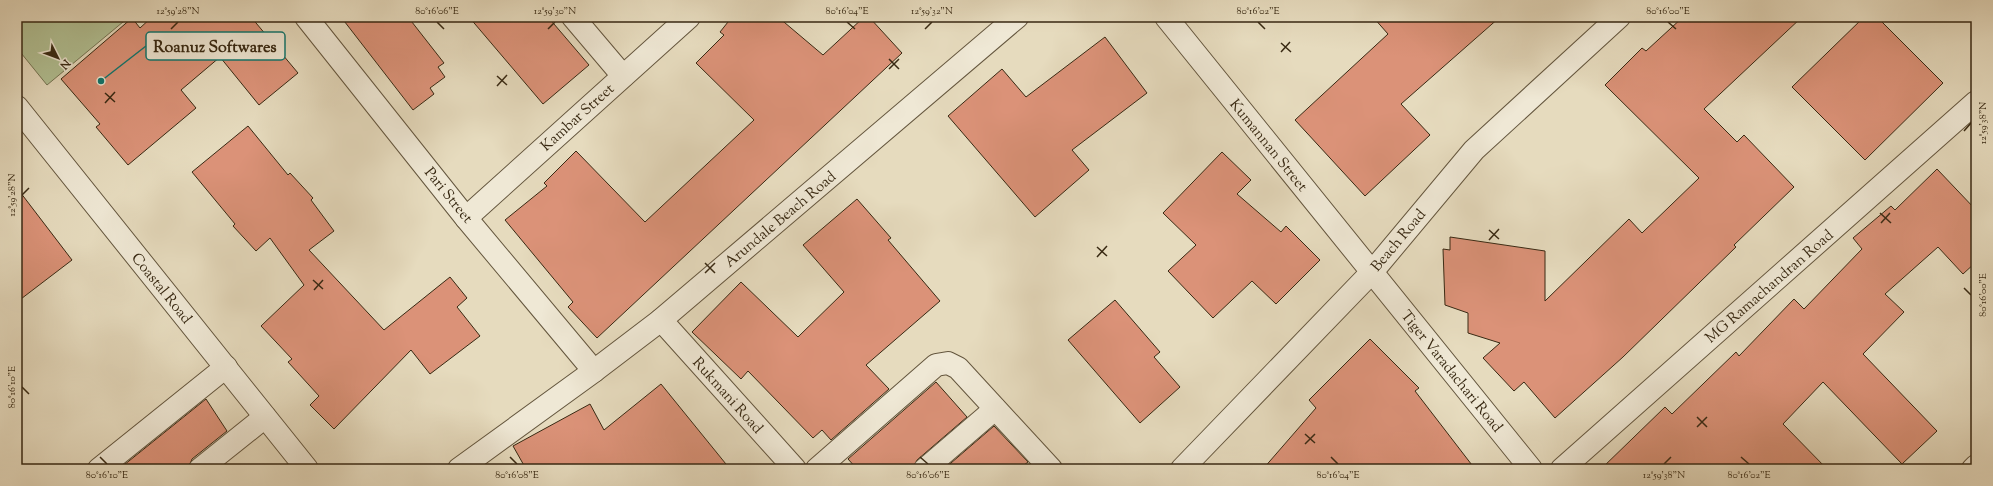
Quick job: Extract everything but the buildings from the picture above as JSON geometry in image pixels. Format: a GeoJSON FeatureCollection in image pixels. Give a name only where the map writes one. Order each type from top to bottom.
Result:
{"type":"FeatureCollection","features":[{"type":"Feature","properties":{"kind":"street","name":"Pari Street"},"geometry":{"type":"LineString","coordinates":[[306,17],[466,218],[594,371]]}},
{"type":"Feature","properties":{"kind":"street"},"geometry":{"type":"LineString","coordinates":[[574,17],[623,76]]}},
{"type":"Feature","properties":{"kind":"street","name":"Kambar Street"},"geometry":{"type":"LineString","coordinates":[[466,218],[689,17]]}},
{"type":"Feature","properties":{"kind":"street","name":"Arundale Beach Road"},"geometry":{"type":"LineString","coordinates":[[459,469],[594,371],[661,320],[1017,17]]}},
{"type":"Feature","properties":{"kind":"street","name":"Kumannan Street"},"geometry":{"type":"LineString","coordinates":[[1166,17],[1372,272]]}},
{"type":"Feature","properties":{"kind":"street","name":"Beach Road"},"geometry":{"type":"LineString","coordinates":[[1182,469],[1372,272],[1474,150],[1619,17]]}},
{"type":"Feature","properties":{"kind":"street","name":"MG Ramachandran Road"},"geometry":{"type":"LineString","coordinates":[[1562,469],[1976,102]]}},
{"type":"Feature","properties":{"kind":"street","name":"Coastal Road"},"geometry":{"type":"LineString","coordinates":[[17,107],[307,469]]}},
{"type":"Feature","properties":{"kind":"street","name":"Tiger Varadachari Road"},"geometry":{"type":"LineString","coordinates":[[1372,272],[1531,469]]}},
{"type":"Feature","properties":{"kind":"street","name":"Rukmani Road"},"geometry":{"type":"LineString","coordinates":[[661,320],[795,469]]}},
{"type":"Feature","properties":{"kind":"street"},"geometry":{"type":"LineString","coordinates":[[817,469],[936,365],[948,363],[958,368],[1051,469]]}},
{"type":"Feature","properties":{"kind":"street"},"geometry":{"type":"LineString","coordinates":[[99,469],[226,367]]}},
{"type":"Feature","properties":{"kind":"street"},"geometry":{"type":"LineString","coordinates":[[925,469],[995,409]]}},
{"type":"Feature","properties":{"kind":"street"},"geometry":{"type":"LineString","coordinates":[[200,469],[270,423]]}},
{"type":"Feature","properties":{"kind":"street"},"geometry":{"type":"LineString","coordinates":[[222,469],[270,423]]}},
{"type":"Feature","properties":{"kind":"street"},"geometry":{"type":"LineString","coordinates":[[1973,469],[1976,466]]}},
{"type":"Feature","properties":{"kind":"green space"},"geometry":{"type":"Polygon","coordinates":[[[17,17],[129,17],[47,85],[17,48],[17,17]]]}},
{"type":"Feature","properties":{"kind":"place","name":"Roanuz Softwares"},"geometry":{"type":"Point","coordinates":[101,81]}}]}
